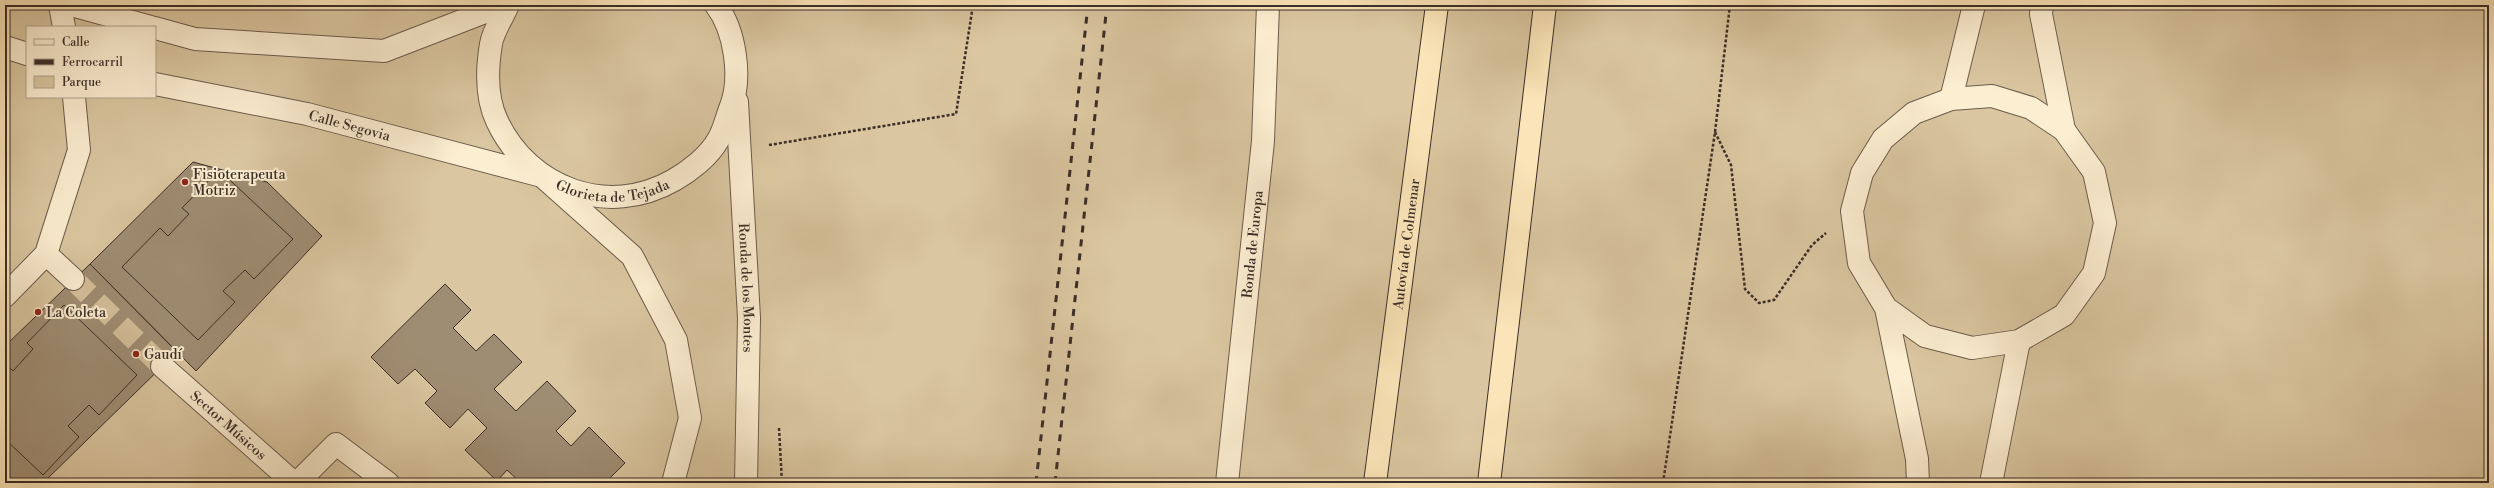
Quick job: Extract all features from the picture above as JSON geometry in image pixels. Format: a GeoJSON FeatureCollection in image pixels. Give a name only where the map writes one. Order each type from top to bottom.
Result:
{"type":"FeatureCollection","features":[{"type":"Feature","properties":{"kind":"highway","name":"Autovía de Colmenar"},"geometry":{"type":"LineString","coordinates":[[1375,483],[1437,5]]}},
{"type":"Feature","properties":{"kind":"highway"},"geometry":{"type":"LineString","coordinates":[[1489,483],[1544,5]]}},
{"type":"Feature","properties":{"kind":"street"},"geometry":{"type":"LineString","coordinates":[[60,5],[64,26]]}},
{"type":"Feature","properties":{"kind":"street"},"geometry":{"type":"LineString","coordinates":[[71,5],[147,26]]}},
{"type":"Feature","properties":{"kind":"street"},"geometry":{"type":"LineString","coordinates":[[156,28],[195,39],[384,51],[503,5]]}},
{"type":"Feature","properties":{"kind":"street","name":"Glorieta de Tejada"},"geometry":{"type":"LineString","coordinates":[[508,5],[491,42],[488,84],[496,120],[503,132],[514,149],[542,176],[585,195],[629,197],[658,190],[689,172],[718,140],[736,92],[735,50],[718,6]]}},
{"type":"Feature","properties":{"kind":"street","name":"Ronda de Europa"},"geometry":{"type":"LineString","coordinates":[[1227,483],[1263,141],[1268,5]]}},
{"type":"Feature","properties":{"kind":"street"},"geometry":{"type":"LineString","coordinates":[[1951,99],[1974,5]]}},
{"type":"Feature","properties":{"kind":"street"},"geometry":{"type":"LineString","coordinates":[[2042,5],[2041,14],[2064,130]]}},
{"type":"Feature","properties":{"kind":"street"},"geometry":{"type":"LineString","coordinates":[[5,47],[26,54]]}},
{"type":"Feature","properties":{"kind":"street","name":"Calle Segovia"},"geometry":{"type":"LineString","coordinates":[[156,84],[307,114],[542,176]]}},
{"type":"Feature","properties":{"kind":"street","name":"Ronda de los Montes"},"geometry":{"type":"LineString","coordinates":[[736,92],[748,318],[746,483]]}},
{"type":"Feature","properties":{"kind":"street"},"geometry":{"type":"LineString","coordinates":[[1886,308],[1925,336],[1972,348],[2019,341],[2064,315],[2094,273],[2105,223],[2094,172],[2064,130],[2031,108],[1992,96],[1951,99],[1914,113],[1883,139],[1862,173],[1852,211],[1859,263],[1886,308],[1917,458],[1918,483]]}},
{"type":"Feature","properties":{"kind":"street"},"geometry":{"type":"LineString","coordinates":[[5,296],[46,254],[80,150],[74,98]]}},
{"type":"Feature","properties":{"kind":"street"},"geometry":{"type":"LineString","coordinates":[[542,176],[632,256],[676,340],[690,418],[673,483]]}},
{"type":"Feature","properties":{"kind":"street"},"geometry":{"type":"LineString","coordinates":[[46,254],[73,279]]}},
{"type":"Feature","properties":{"kind":"street"},"geometry":{"type":"LineString","coordinates":[[1991,483],[2019,341]]}},
{"type":"Feature","properties":{"kind":"street","name":"Sector Músicos"},"geometry":{"type":"LineString","coordinates":[[162,366],[296,483]]}},
{"type":"Feature","properties":{"kind":"street"},"geometry":{"type":"LineString","coordinates":[[296,483],[336,444],[388,483]]}},
{"type":"Feature","properties":{"kind":"path"},"geometry":{"type":"LineString","coordinates":[[764,146],[956,114],[972,5]]}},
{"type":"Feature","properties":{"kind":"path"},"geometry":{"type":"LineString","coordinates":[[1663,483],[1715,132],[1730,5]]}},
{"type":"Feature","properties":{"kind":"path"},"geometry":{"type":"LineString","coordinates":[[1715,132],[1731,165],[1745,289],[1759,303],[1774,300],[1812,244],[1852,211]]}},
{"type":"Feature","properties":{"kind":"green space"},"geometry":{"type":"Polygon","coordinates":[[[5,5],[2489,5],[2489,483],[5,483],[5,5]]]}},
{"type":"Feature","properties":{"kind":"building"},"geometry":{"type":"Polygon","coordinates":[[[193,162],[267,182],[322,236],[196,371],[90,264],[193,162]]]}},
{"type":"Feature","properties":{"kind":"building"},"geometry":{"type":"Polygon","coordinates":[[[219,170],[293,239],[254,279],[245,270],[223,291],[235,302],[198,340],[122,267],[160,228],[168,236],[189,214],[182,208],[219,170]]]}},
{"type":"Feature","properties":{"kind":"building"},"geometry":{"type":"Polygon","coordinates":[[[90,264],[177,352],[43,483],[5,483],[5,346],[90,264]]]}},
{"type":"Feature","properties":{"kind":"building"},"geometry":{"type":"Polygon","coordinates":[[[445,284],[471,310],[453,328],[476,351],[494,334],[522,362],[494,389],[516,411],[547,381],[576,411],[556,431],[571,446],[589,427],[625,463],[605,483],[521,483],[507,470],[497,481],[465,450],[487,428],[468,409],[450,428],[425,403],[437,391],[415,369],[398,384],[371,357],[445,284]]]}},
{"type":"Feature","properties":{"kind":"building"},"geometry":{"type":"Polygon","coordinates":[[[64,305],[137,375],[99,415],[89,405],[68,426],[79,437],[43,475],[5,439],[5,363],[13,371],[33,349],[27,343],[64,305]]]}},
{"type":"Feature","properties":{"kind":"tunnel"},"geometry":{"type":"LineString","coordinates":[[73,279],[162,366]]}},
{"type":"Feature","properties":{"kind":"railway"},"geometry":{"type":"LineString","coordinates":[[1036,483],[1088,5]]}},
{"type":"Feature","properties":{"kind":"railway"},"geometry":{"type":"LineString","coordinates":[[1055,483],[1107,5]]}},
{"type":"Feature","properties":{"kind":"place","name":"Fisioterapeuta Motriz"},"geometry":{"type":"Point","coordinates":[185,182]}},
{"type":"Feature","properties":{"kind":"place","name":"La Coleta"},"geometry":{"type":"Point","coordinates":[38,312]}},
{"type":"Feature","properties":{"kind":"place","name":"Gaudí"},"geometry":{"type":"Point","coordinates":[136,354]}}]}
